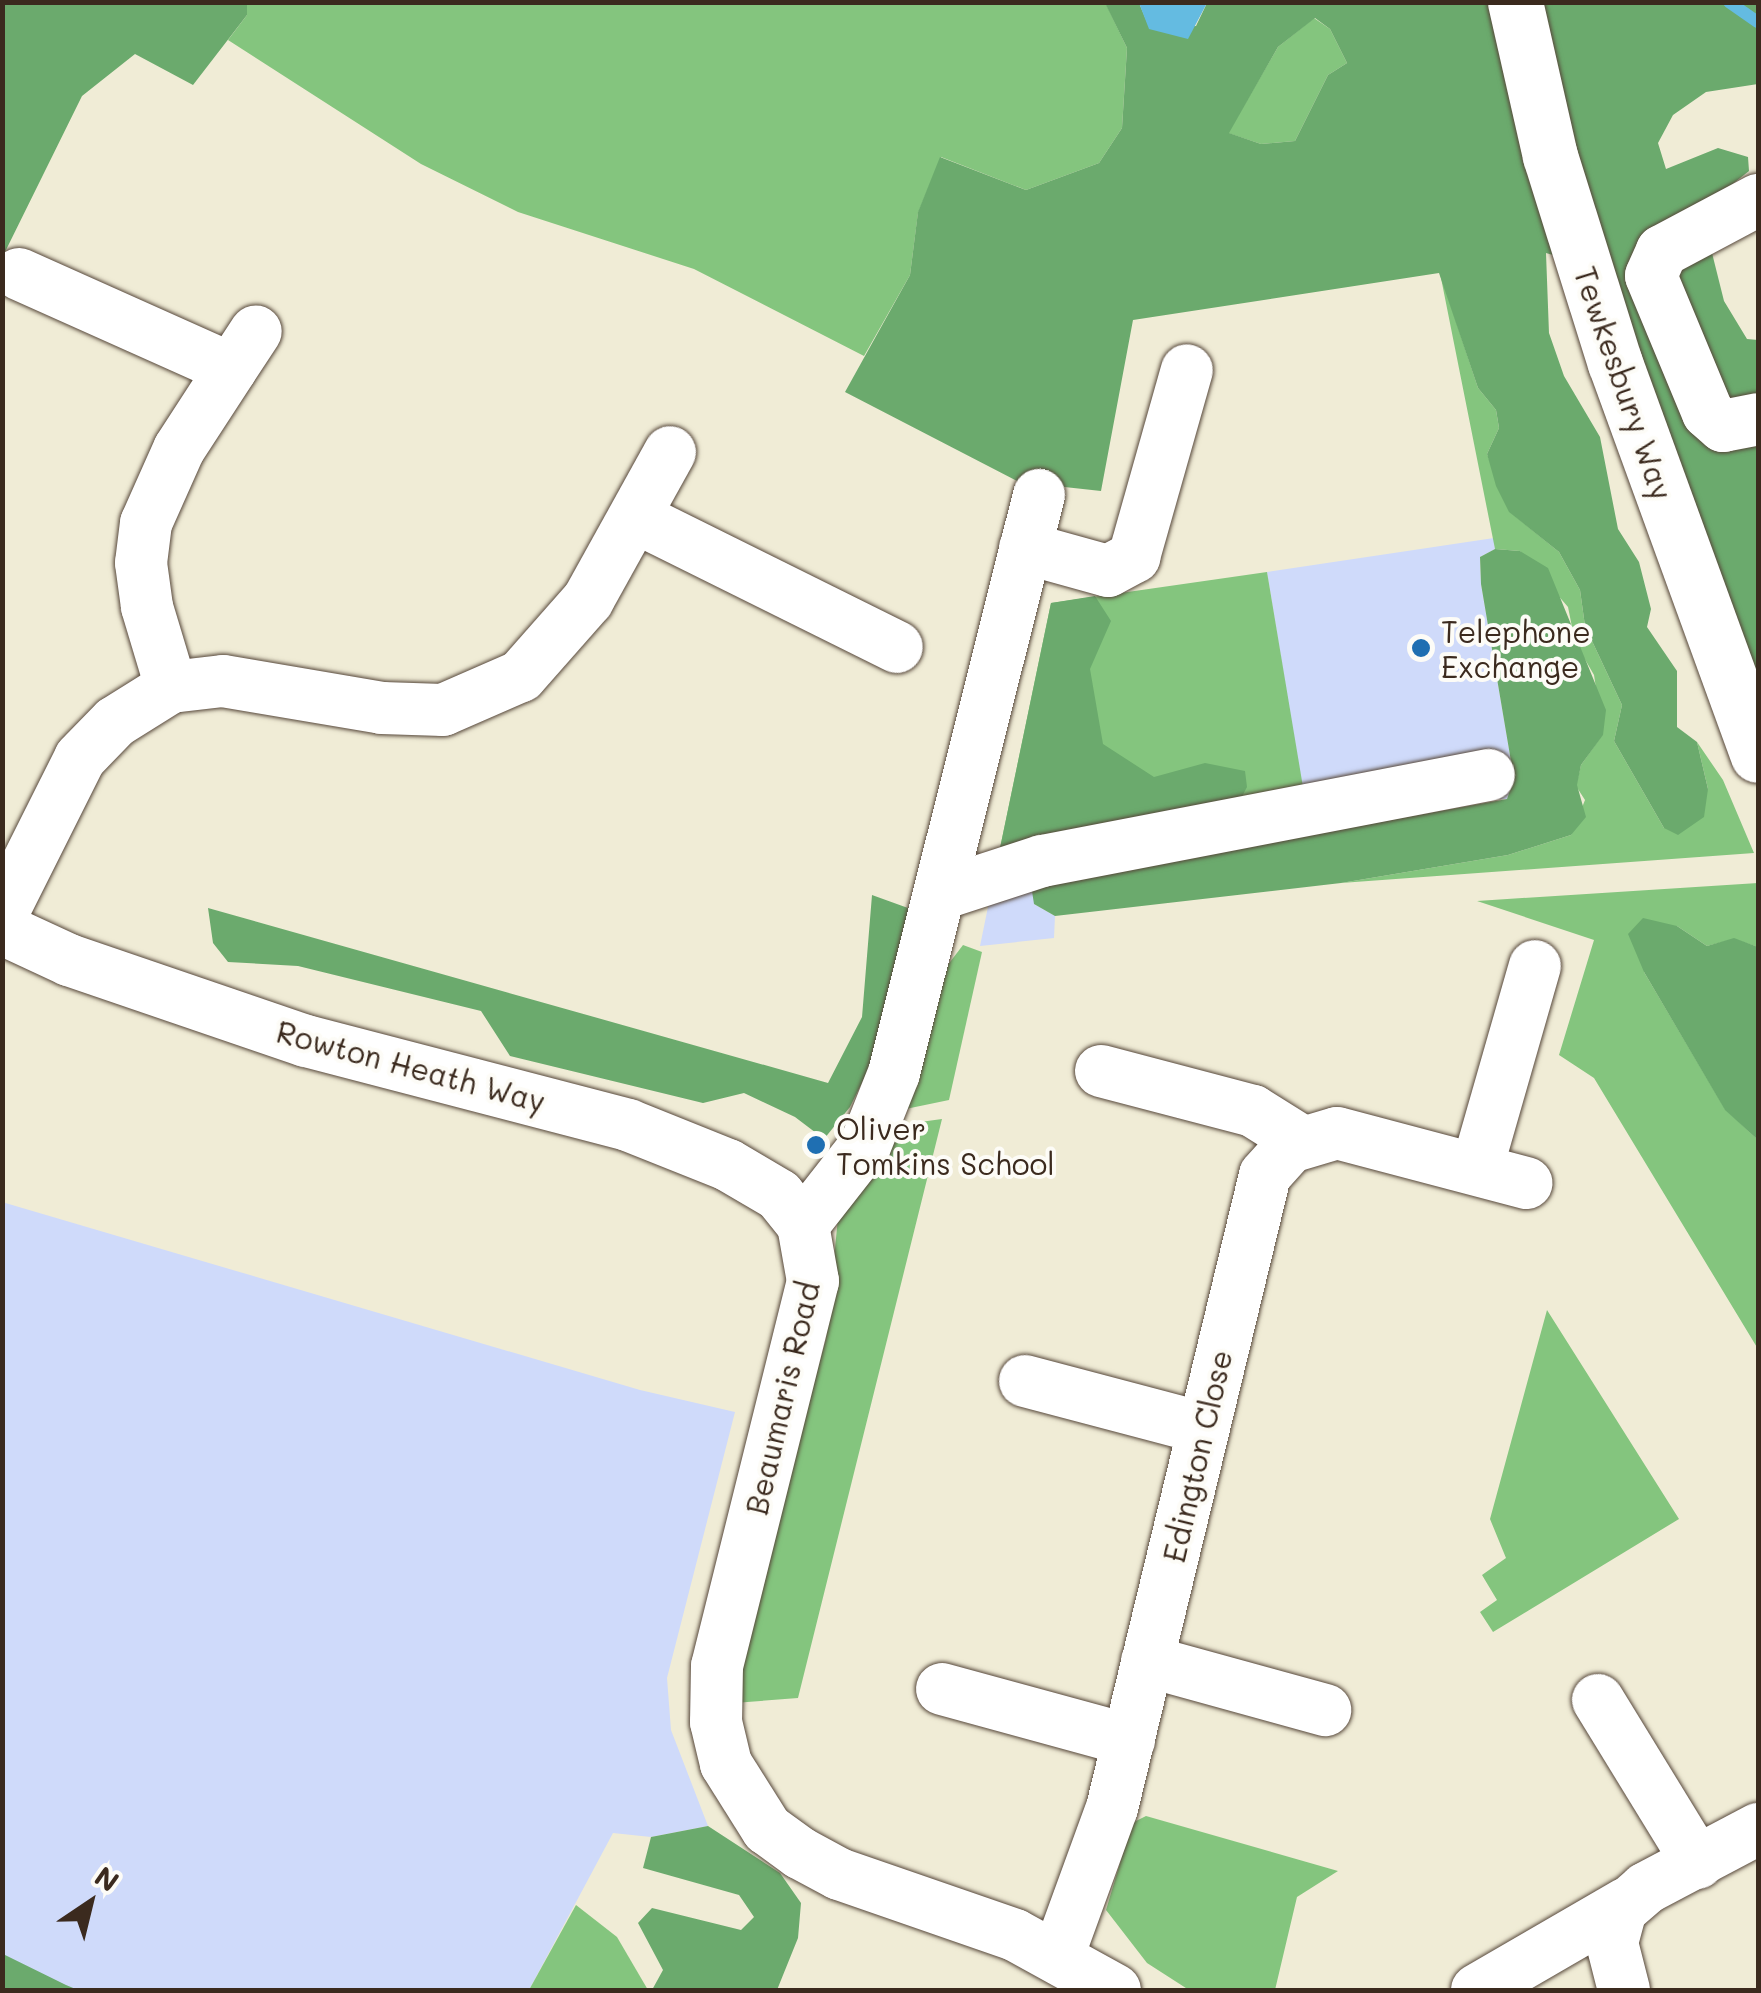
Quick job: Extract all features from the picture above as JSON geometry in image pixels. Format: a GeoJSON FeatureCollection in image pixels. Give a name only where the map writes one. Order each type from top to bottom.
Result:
{"type":"FeatureCollection","features":[{"type":"Feature","properties":{"kind":"main road","name":"Tewkesbury Way"},"geometry":{"type":"LineString","coordinates":[[1515,2],[1550,156],[1615,363],[1758,756]]}},
{"type":"Feature","properties":{"kind":"street"},"geometry":{"type":"LineString","coordinates":[[1758,200],[1662,250],[1651,276],[1708,414],[1723,426],[1758,419]]}},
{"type":"Feature","properties":{"kind":"street"},"geometry":{"type":"LineString","coordinates":[[19,274],[243,350],[180,449],[146,524],[140,563],[147,607],[171,687]]}},
{"type":"Feature","properties":{"kind":"street"},"geometry":{"type":"LineString","coordinates":[[1024,548],[1108,571],[1134,557],[1187,370]]}},
{"type":"Feature","properties":{"kind":"street"},"geometry":{"type":"LineString","coordinates":[[2,914],[80,758],[115,722],[171,687],[223,681],[414,710],[483,698],[521,676],[563,634],[637,518],[670,452]]}},
{"type":"Feature","properties":{"kind":"street"},"geometry":{"type":"LineString","coordinates":[[803,1226],[865,1146],[879,1116],[941,894],[1039,495]]}},
{"type":"Feature","properties":{"kind":"street"},"geometry":{"type":"LineString","coordinates":[[637,518],[821,634],[898,647]]}},
{"type":"Feature","properties":{"kind":"street"},"geometry":{"type":"LineString","coordinates":[[941,894],[1042,861],[1489,775]]}},
{"type":"Feature","properties":{"kind":"street","name":"Rowton Heath Way"},"geometry":{"type":"LineString","coordinates":[[2,930],[69,960],[306,1041],[566,1107],[672,1141],[761,1182],[803,1226]]}},
{"type":"Feature","properties":{"kind":"street"},"geometry":{"type":"LineString","coordinates":[[1477,1168],[1535,966]]}},
{"type":"Feature","properties":{"kind":"street"},"geometry":{"type":"LineString","coordinates":[[1101,1071],[1253,1110],[1301,1141],[1338,1133],[1526,1183]]}},
{"type":"Feature","properties":{"kind":"street","name":"Edington Close"},"geometry":{"type":"LineString","coordinates":[[1058,1956],[1112,1808],[1265,1175],[1301,1141]]}},
{"type":"Feature","properties":{"kind":"street","name":"Beaumaris Road"},"geometry":{"type":"LineString","coordinates":[[803,1226],[812,1249],[809,1312],[716,1666],[718,1742],[744,1800],[800,1853],[1058,1956],[1114,1990]]}},
{"type":"Feature","properties":{"kind":"street"},"geometry":{"type":"LineString","coordinates":[[1025,1380],[1203,1428]]}},
{"type":"Feature","properties":{"kind":"street"},"geometry":{"type":"LineString","coordinates":[[1148,1662],[1325,1710]]}},
{"type":"Feature","properties":{"kind":"street"},"geometry":{"type":"LineString","coordinates":[[942,1689],[1129,1740]]}},
{"type":"Feature","properties":{"kind":"street"},"geometry":{"type":"LineString","coordinates":[[1598,1700],[1698,1863]]}},
{"type":"Feature","properties":{"kind":"street"},"geometry":{"type":"LineString","coordinates":[[1477,1990],[1758,1829]]}},
{"type":"Feature","properties":{"kind":"street"},"geometry":{"type":"LineString","coordinates":[[1624,1990],[1612,1943],[1627,1903]]}},
{"type":"Feature","properties":{"kind":"shaded area"},"geometry":{"type":"Polygon","coordinates":[[[1494,538],[1495,549],[1480,557],[1481,584],[1514,779],[1507,799],[1477,800],[1034,904],[1055,916],[1054,938],[980,946],[999,853],[1303,793],[1267,572],[1494,538]]]}},
{"type":"Feature","properties":{"kind":"shaded area"},"geometry":{"type":"Polygon","coordinates":[[[2,1202],[640,1390],[735,1412],[667,1678],[671,1730],[708,1826],[651,1837],[613,1833],[529,1990],[3,1990],[2,1202]]]}},
{"type":"Feature","properties":{"kind":"green space"},"geometry":{"type":"Polygon","coordinates":[[[247,2],[1105,2],[1127,48],[1122,128],[1099,163],[1026,190],[941,157],[918,213],[910,275],[864,356],[694,269],[518,212],[421,164],[228,40],[247,15],[247,2]]]}},
{"type":"Feature","properties":{"kind":"green space"},"geometry":{"type":"Polygon","coordinates":[[[3,3],[247,3],[247,15],[193,85],[135,54],[82,96],[3,256],[3,3]]]}},
{"type":"Feature","properties":{"kind":"green space"},"geometry":{"type":"Polygon","coordinates":[[[1105,3],[1139,3],[1150,29],[1196,26],[1207,3],[1491,3],[1503,71],[1520,3],[1758,3],[1758,84],[1706,92],[1673,115],[1658,143],[1666,169],[1718,148],[1748,157],[1749,171],[1701,209],[1724,301],[1747,339],[1758,340],[1758,679],[1591,266],[1546,253],[1549,333],[1564,376],[1600,437],[1618,529],[1639,562],[1651,609],[1647,627],[1677,671],[1677,727],[1697,742],[1708,789],[1704,817],[1678,835],[1664,828],[1614,741],[1622,705],[1585,626],[1580,590],[1559,552],[1509,512],[1496,486],[1487,454],[1499,428],[1496,410],[1478,388],[1439,273],[1133,320],[1101,491],[1019,482],[845,392],[910,275],[918,212],[940,157],[1026,190],[1099,163],[1122,128],[1127,48],[1105,3]],[[1315,18],[1278,47],[1229,133],[1261,144],[1295,141],[1328,75],[1347,63],[1330,29],[1315,18]]]}},
{"type":"Feature","properties":{"kind":"green space"},"geometry":{"type":"Polygon","coordinates":[[[1314,18],[1330,29],[1347,63],[1328,75],[1295,141],[1261,144],[1228,133],[1278,47],[1314,18]]]}},
{"type":"Feature","properties":{"kind":"green space"},"geometry":{"type":"Polygon","coordinates":[[[1440,273],[1478,388],[1496,410],[1499,428],[1487,454],[1510,512],[1559,552],[1580,590],[1585,626],[1622,705],[1614,741],[1664,828],[1708,789],[1697,742],[1723,780],[1754,853],[1341,883],[1508,855],[1571,835],[1585,800],[1576,786],[1581,765],[1603,734],[1594,675],[1575,642],[1568,607],[1520,551],[1495,549],[1440,273]]]}},
{"type":"Feature","properties":{"kind":"green space"},"geometry":{"type":"Polygon","coordinates":[[[1495,549],[1520,551],[1548,568],[1606,710],[1603,735],[1581,765],[1577,785],[1586,817],[1571,835],[1508,855],[1341,883],[1055,916],[1034,904],[1031,885],[1507,799],[1514,779],[1481,584],[1480,557],[1495,549]]]}},
{"type":"Feature","properties":{"kind":"green space"},"geometry":{"type":"Polygon","coordinates":[[[1267,572],[1304,793],[999,853],[1051,603],[1267,572]]]}},
{"type":"Feature","properties":{"kind":"green space"},"geometry":{"type":"Polygon","coordinates":[[[1095,596],[1111,621],[1090,669],[1103,744],[1154,777],[1205,763],[1245,771],[1247,787],[1237,806],[999,853],[1051,603],[1095,596]]]}},
{"type":"Feature","properties":{"kind":"green space"},"geometry":{"type":"Polygon","coordinates":[[[1758,883],[1758,947],[1734,939],[1707,946],[1677,926],[1644,972],[1725,1109],[1758,1140],[1758,1349],[1594,1078],[1559,1055],[1594,940],[1477,901],[1758,883]]]}},
{"type":"Feature","properties":{"kind":"green space"},"geometry":{"type":"Polygon","coordinates":[[[872,895],[919,912],[899,1008],[850,1107],[824,1139],[795,1117],[744,1093],[703,1103],[510,1056],[481,1011],[298,966],[228,962],[213,943],[208,908],[828,1083],[862,1017],[872,895]]]}},
{"type":"Feature","properties":{"kind":"green space"},"geometry":{"type":"Polygon","coordinates":[[[1643,918],[1677,926],[1707,946],[1734,938],[1758,947],[1758,1140],[1725,1110],[1644,972],[1628,934],[1643,918]]]}},
{"type":"Feature","properties":{"kind":"green space"},"geometry":{"type":"Polygon","coordinates":[[[963,945],[982,952],[949,1100],[896,1111],[934,983],[963,945]]]}},
{"type":"Feature","properties":{"kind":"green space"},"geometry":{"type":"Polygon","coordinates":[[[942,1119],[798,1698],[734,1703],[738,1658],[826,1339],[838,1218],[891,1126],[942,1119]]]}},
{"type":"Feature","properties":{"kind":"green space"},"geometry":{"type":"Polygon","coordinates":[[[1547,1310],[1679,1519],[1493,1632],[1480,1612],[1497,1600],[1482,1575],[1506,1558],[1490,1519],[1547,1310]]]}},
{"type":"Feature","properties":{"kind":"green space"},"geometry":{"type":"Polygon","coordinates":[[[1146,1816],[1338,1871],[1297,1897],[1275,1990],[1189,1990],[1147,1963],[1106,1910],[1132,1823],[1146,1816]]]}},
{"type":"Feature","properties":{"kind":"green space"},"geometry":{"type":"Polygon","coordinates":[[[708,1826],[780,1873],[801,1903],[798,1938],[777,1990],[652,1990],[663,1970],[638,1923],[652,1908],[741,1930],[754,1917],[739,1895],[643,1868],[651,1837],[708,1826]]]}},
{"type":"Feature","properties":{"kind":"green space"},"geometry":{"type":"Polygon","coordinates":[[[576,1905],[617,1937],[648,1990],[529,1990],[576,1905]]]}},
{"type":"Feature","properties":{"kind":"green space"},"geometry":{"type":"Polygon","coordinates":[[[3,1954],[66,1985],[78,1990],[3,1990],[3,1954]]]}},
{"type":"Feature","properties":{"kind":"water"},"geometry":{"type":"Polygon","coordinates":[[[1139,3],[1207,3],[1188,39],[1149,29],[1139,3]]]}},
{"type":"Feature","properties":{"kind":"waterway"},"geometry":{"type":"LineString","coordinates":[[1729,2],[1758,22]]}},
{"type":"Feature","properties":{"kind":"place","name":"Telephone Exchange"},"geometry":{"type":"Point","coordinates":[1421,648]}},
{"type":"Feature","properties":{"kind":"place","name":"Oliver Tomkins School"},"geometry":{"type":"Point","coordinates":[816,1145]}}]}
